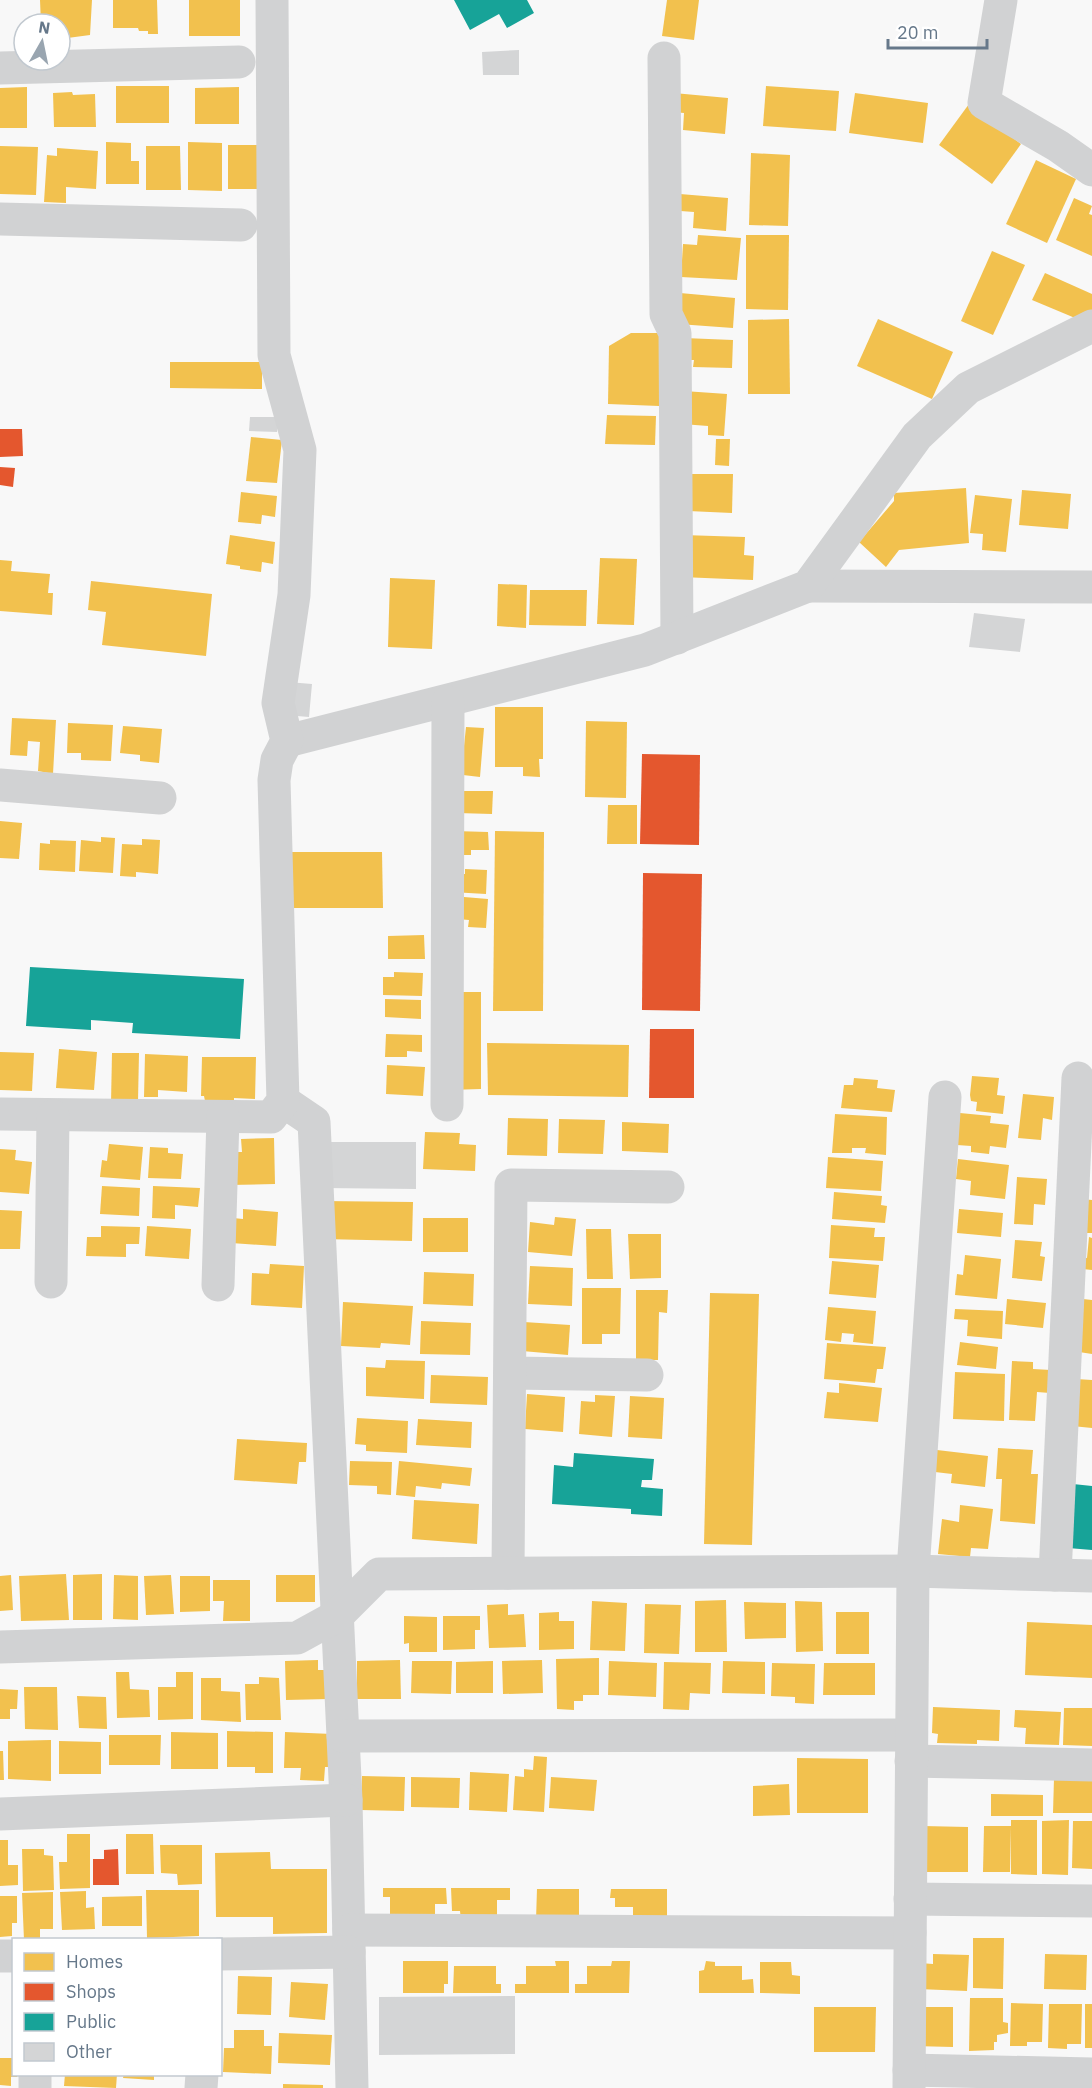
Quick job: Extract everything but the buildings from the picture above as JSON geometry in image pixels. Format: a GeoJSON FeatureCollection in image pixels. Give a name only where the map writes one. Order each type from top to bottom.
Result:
{"type":"FeatureCollection","features":[{"type":"Feature","properties":{"kind":"street"},"geometry":{"type":"LineString","coordinates":[[0,1114],[271,1117],[283,1101],[274,780],[277,760],[288,741],[278,703],[294,595],[300,450],[274,355],[272,0]]}},
{"type":"Feature","properties":{"kind":"street"},"geometry":{"type":"LineString","coordinates":[[1001,0],[984,103],[1058,146],[1092,170]]}},
{"type":"Feature","properties":{"kind":"street"},"geometry":{"type":"LineString","coordinates":[[664,58],[666,314],[675,333],[677,638]]}},
{"type":"Feature","properties":{"kind":"street"},"geometry":{"type":"LineString","coordinates":[[0,68],[239,62]]}},
{"type":"Feature","properties":{"kind":"street"},"geometry":{"type":"LineString","coordinates":[[0,219],[241,225]]}},
{"type":"Feature","properties":{"kind":"street"},"geometry":{"type":"LineString","coordinates":[[808,586],[917,436],[968,388],[1092,326]]}},
{"type":"Feature","properties":{"kind":"street"},"geometry":{"type":"LineString","coordinates":[[288,741],[645,650],[808,586],[1092,587]]}},
{"type":"Feature","properties":{"kind":"street"},"geometry":{"type":"LineString","coordinates":[[447,1105],[448,702]]}},
{"type":"Feature","properties":{"kind":"street"},"geometry":{"type":"LineString","coordinates":[[0,785],[160,798]]}},
{"type":"Feature","properties":{"kind":"street"},"geometry":{"type":"LineString","coordinates":[[1055,1575],[1078,1078]]}},
{"type":"Feature","properties":{"kind":"street"},"geometry":{"type":"LineString","coordinates":[[945,1097],[913,1571],[909,2079],[1092,2074]]}},
{"type":"Feature","properties":{"kind":"street"},"geometry":{"type":"LineString","coordinates":[[283,1101],[314,1122],[346,1800],[352,2088]]}},
{"type":"Feature","properties":{"kind":"street"},"geometry":{"type":"LineString","coordinates":[[51,1282],[53,1116]]}},
{"type":"Feature","properties":{"kind":"street"},"geometry":{"type":"LineString","coordinates":[[218,1285],[223,1117]]}},
{"type":"Feature","properties":{"kind":"street"},"geometry":{"type":"LineString","coordinates":[[508,1573],[511,1185],[668,1187]]}},
{"type":"Feature","properties":{"kind":"street"},"geometry":{"type":"LineString","coordinates":[[510,1373],[647,1375]]}},
{"type":"Feature","properties":{"kind":"street"},"geometry":{"type":"LineString","coordinates":[[0,1647],[297,1638],[337,1616],[379,1574],[913,1571],[1092,1576]]}},
{"type":"Feature","properties":{"kind":"street"},"geometry":{"type":"LineString","coordinates":[[343,1736],[911,1748],[1092,1765]]}},
{"type":"Feature","properties":{"kind":"street"},"geometry":{"type":"LineString","coordinates":[[0,1815],[346,1800]]}},
{"type":"Feature","properties":{"kind":"street"},"geometry":{"type":"LineString","coordinates":[[910,1899],[1092,1901]]}},
{"type":"Feature","properties":{"kind":"street"},"geometry":{"type":"LineString","coordinates":[[222,1953],[349,1941],[910,1933]]}}]}
